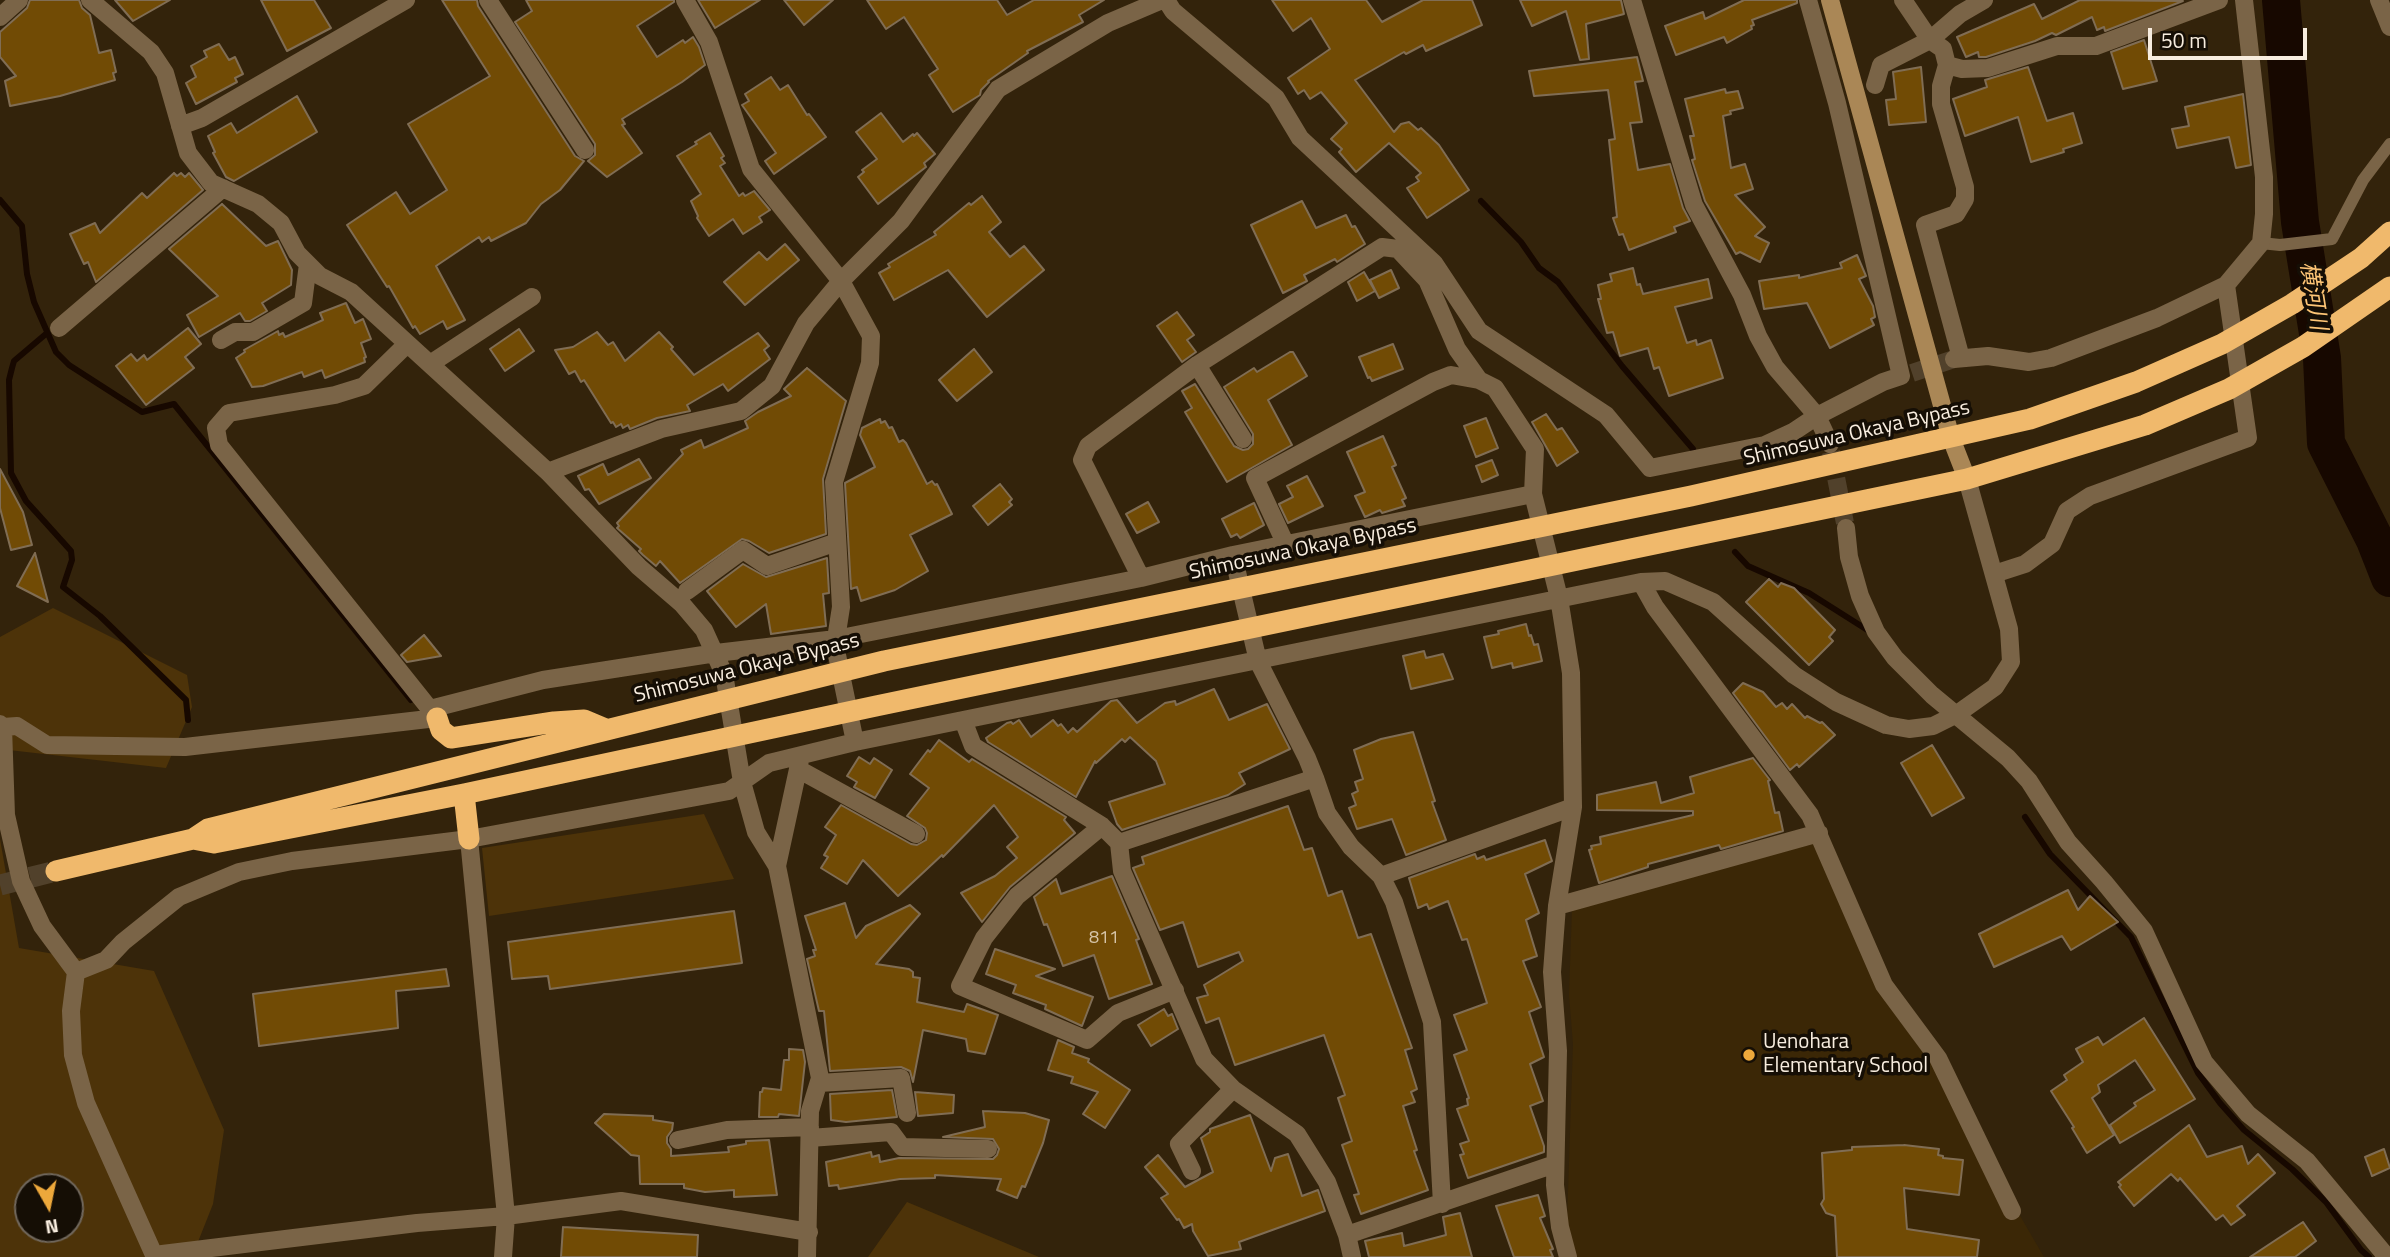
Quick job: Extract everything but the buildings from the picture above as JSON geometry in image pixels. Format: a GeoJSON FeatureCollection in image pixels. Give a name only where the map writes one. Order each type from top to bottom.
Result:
{"type":"FeatureCollection","features":[{"type":"Feature","properties":{"kind":"highway","name":"Shimosuwa Okaya Bypass"},"geometry":{"type":"LineString","coordinates":[[55,871],[193,839],[208,828],[884,661],[1691,496],[2030,419],[2136,382],[2228,341],[2292,304],[2361,258],[2390,232]]}},
{"type":"Feature","properties":{"kind":"highway","name":"Shimosuwa Okaya Bypass"},"geometry":{"type":"LineString","coordinates":[[193,839],[214,843],[464,794],[1967,479],[2145,425],[2229,389],[2303,347],[2390,287]]}},
{"type":"Feature","properties":{"kind":"highway"},"geometry":{"type":"LineString","coordinates":[[433,714],[441,730],[451,738],[584,720],[605,729]]}},
{"type":"Feature","properties":{"kind":"highway"},"geometry":{"type":"LineString","coordinates":[[464,794],[469,839]]}},
{"type":"Feature","properties":{"kind":"street"},"geometry":{"type":"LineString","coordinates":[[0,17],[19,0]]}},
{"type":"Feature","properties":{"kind":"street"},"geometry":{"type":"LineString","coordinates":[[90,0],[151,51],[165,73],[188,153],[211,183],[258,204],[282,223],[297,253],[320,276],[351,292],[548,472],[639,567],[709,627],[724,674],[742,782],[756,832],[777,866],[820,1078],[810,1111],[807,1257]]}},
{"type":"Feature","properties":{"kind":"street"},"geometry":{"type":"LineString","coordinates":[[180,126],[202,118],[405,0]]}},
{"type":"Feature","properties":{"kind":"street"},"geometry":{"type":"LineString","coordinates":[[488,0],[585,150]]}},
{"type":"Feature","properties":{"kind":"street"},"geometry":{"type":"LineString","coordinates":[[685,0],[709,42],[751,169],[841,281],[871,336],[870,363],[834,482],[841,607],[836,647],[853,733]]}},
{"type":"Feature","properties":{"kind":"street"},"geometry":{"type":"LineString","coordinates":[[548,472],[661,429],[741,411],[772,386],[806,323],[841,281],[901,221],[998,89],[1108,23],[1164,0],[1276,98],[1300,138],[1431,271],[1479,331],[1605,415],[1650,468],[1765,445],[1883,382],[1906,374],[1839,102],[1808,0]]}},
{"type":"Feature","properties":{"kind":"street"},"geometry":{"type":"LineString","coordinates":[[1632,0],[1694,205],[1742,295],[1758,336],[1775,367],[1817,416],[1830,444]]}},
{"type":"Feature","properties":{"kind":"street"},"geometry":{"type":"LineString","coordinates":[[76,972],[106,960],[123,942],[179,897],[239,872],[292,861],[469,839],[729,791],[769,763],[799,763],[853,733],[963,720],[1255,653],[1557,593],[1665,580],[1713,602],[1794,675],[1836,702],[1886,725],[1909,729],[1933,726],[1957,713],[1995,687],[2011,662],[2009,629],[1967,479],[1951,438],[1830,0]]}},
{"type":"Feature","properties":{"kind":"street"},"geometry":{"type":"LineString","coordinates":[[1903,0],[1930,40],[1943,49],[1947,65],[1941,86],[1941,104],[1965,187],[1965,200],[1956,214],[1925,225],[1958,359],[1988,356],[2029,362],[2051,358],[2157,318],[2225,285],[2261,243],[2264,177],[2244,0]]}},
{"type":"Feature","properties":{"kind":"street"},"geometry":{"type":"LineString","coordinates":[[1875,85],[1881,65],[1930,40],[1960,14],[1984,0]]}},
{"type":"Feature","properties":{"kind":"street"},"geometry":{"type":"LineString","coordinates":[[1947,65],[1962,69],[1988,68],[2057,46],[2096,46],[2219,0]]}},
{"type":"Feature","properties":{"kind":"street"},"geometry":{"type":"LineString","coordinates":[[2379,0],[2390,27]]}},
{"type":"Feature","properties":{"kind":"street"},"geometry":{"type":"LineString","coordinates":[[59,328],[223,188]]}},
{"type":"Feature","properties":{"kind":"street"},"geometry":{"type":"LineString","coordinates":[[1141,578],[1082,460],[1088,446],[1197,365],[1382,247],[1398,249],[1431,271],[1457,349],[1479,380]]}},
{"type":"Feature","properties":{"kind":"street"},"geometry":{"type":"LineString","coordinates":[[221,340],[235,332],[253,332],[303,303],[308,264]]}},
{"type":"Feature","properties":{"kind":"street"},"geometry":{"type":"LineString","coordinates":[[1994,574],[2025,564],[2052,544],[2067,511],[2090,496],[2248,438],[2228,341],[2225,285]]}},
{"type":"Feature","properties":{"kind":"street"},"geometry":{"type":"LineString","coordinates":[[430,364],[532,297]]}},
{"type":"Feature","properties":{"kind":"street"},"geometry":{"type":"LineString","coordinates":[[407,344],[364,386],[335,395],[229,413],[216,428],[219,445],[433,714]]}},
{"type":"Feature","properties":{"kind":"street"},"geometry":{"type":"LineString","coordinates":[[1197,365],[1243,439]]}},
{"type":"Feature","properties":{"kind":"street"},"geometry":{"type":"LineString","coordinates":[[1286,545],[1255,478],[1451,375],[1479,380],[1495,388],[1535,449],[1534,498],[1557,593],[1571,673],[1573,807],[1557,906],[1552,972],[1558,1051],[1555,1164],[1560,1227],[1568,1257]]}},
{"type":"Feature","properties":{"kind":"street"},"geometry":{"type":"LineString","coordinates":[[809,1232],[621,1201],[154,1255],[86,1102],[73,1055],[71,1011],[76,972],[43,926],[21,881],[6,815],[1,726],[18,726],[47,745],[185,747],[433,714],[543,680],[716,653],[836,647],[1233,555],[1534,498]]}},
{"type":"Feature","properties":{"kind":"street"},"geometry":{"type":"LineString","coordinates":[[1846,528],[1849,557],[1860,596],[1876,632],[1895,658],[1932,695],[2008,758],[2029,782],[2068,842],[2105,882],[2144,931],[2204,1062],[2248,1114],[2307,1161],[2387,1257]]}},
{"type":"Feature","properties":{"kind":"street"},"geometry":{"type":"LineString","coordinates":[[687,591],[743,550],[767,566],[837,542]]}},
{"type":"Feature","properties":{"kind":"street"},"geometry":{"type":"LineString","coordinates":[[1233,555],[1255,653],[1307,758],[1327,813],[1351,848],[1381,876],[1394,902],[1432,1022],[1442,1204]]}},
{"type":"Feature","properties":{"kind":"street"},"geometry":{"type":"LineString","coordinates":[[1641,582],[1655,607],[1810,815],[1884,985],[1938,1058],[2012,1211]]}},
{"type":"Feature","properties":{"kind":"street"},"geometry":{"type":"LineString","coordinates":[[963,720],[973,746],[1102,826],[1119,843],[1122,871],[1204,1059],[1233,1089],[1297,1134],[1327,1182],[1347,1235],[1352,1257]]}},
{"type":"Feature","properties":{"kind":"street"},"geometry":{"type":"LineString","coordinates":[[799,763],[916,834]]}},
{"type":"Feature","properties":{"kind":"street"},"geometry":{"type":"LineString","coordinates":[[777,866],[799,763]]}},
{"type":"Feature","properties":{"kind":"street"},"geometry":{"type":"LineString","coordinates":[[1119,843],[1315,778]]}},
{"type":"Feature","properties":{"kind":"street"},"geometry":{"type":"LineString","coordinates":[[1381,876],[1573,807]]}},
{"type":"Feature","properties":{"kind":"street"},"geometry":{"type":"LineString","coordinates":[[1102,826],[1017,896],[984,938],[960,986],[1087,1040],[1118,1013],[1175,990]]}},
{"type":"Feature","properties":{"kind":"street"},"geometry":{"type":"LineString","coordinates":[[1557,906],[1819,833]]}},
{"type":"Feature","properties":{"kind":"street"},"geometry":{"type":"LineString","coordinates":[[469,839],[506,1216],[503,1257]]}},
{"type":"Feature","properties":{"kind":"street"},"geometry":{"type":"LineString","coordinates":[[819,1083],[901,1078],[907,1113]]}},
{"type":"Feature","properties":{"kind":"street"},"geometry":{"type":"LineString","coordinates":[[1192,1171],[1179,1144],[1233,1089]]}},
{"type":"Feature","properties":{"kind":"street"},"geometry":{"type":"LineString","coordinates":[[678,1140],[727,1130],[891,1132],[902,1147],[988,1149]]}},
{"type":"Feature","properties":{"kind":"street"},"geometry":{"type":"LineString","coordinates":[[1347,1235],[1555,1164]]}},
{"type":"Feature","properties":{"kind":"lane"},"geometry":{"type":"LineString","coordinates":[[2261,243],[2280,245],[2332,239],[2363,180],[2390,144]]}},
{"type":"Feature","properties":{"kind":"shaded area"},"geometry":{"type":"Polygon","coordinates":[[[53,608],[187,675],[192,707],[166,768],[0,749],[0,637],[53,608]]]}},
{"type":"Feature","properties":{"kind":"shaded area"},"geometry":{"type":"Polygon","coordinates":[[[704,814],[734,879],[489,916],[482,848],[704,814]]]}},
{"type":"Feature","properties":{"kind":"shaded area"},"geometry":{"type":"Polygon","coordinates":[[[0,839],[19,948],[154,971],[224,1130],[213,1204],[192,1257],[0,1257],[0,839]]]}},
{"type":"Feature","properties":{"kind":"shaded area","name":"Uenohara Elementary School"},"geometry":{"type":"Polygon","coordinates":[[[1816,843],[1877,989],[1933,1066],[2044,1257],[1575,1257],[1567,1222],[1573,1044],[1569,995],[1572,908],[1816,843]]]}},
{"type":"Feature","properties":{"kind":"shaded area"},"geometry":{"type":"Polygon","coordinates":[[[907,1202],[1039,1257],[868,1257],[907,1202]]]}},
{"type":"Feature","properties":{"kind":"waterway","name":"横河川"},"geometry":{"type":"LineString","coordinates":[[2281,0],[2300,222],[2322,358],[2326,443],[2375,540],[2390,578]]}},
{"type":"Feature","properties":{"kind":"waterway"},"geometry":{"type":"LineString","coordinates":[[0,200],[22,226],[27,274],[34,302],[56,352],[69,365],[142,412],[174,404],[411,700]]}},
{"type":"Feature","properties":{"kind":"waterway"},"geometry":{"type":"LineString","coordinates":[[1481,201],[1521,242],[1539,268],[1558,282],[1622,366],[1693,449]]}},
{"type":"Feature","properties":{"kind":"waterway"},"geometry":{"type":"LineString","coordinates":[[47,333],[14,361],[12,368],[9,380],[11,473],[26,501],[71,551],[72,560],[63,587],[100,616],[186,700],[188,720]]}},
{"type":"Feature","properties":{"kind":"waterway"},"geometry":{"type":"LineString","coordinates":[[1735,552],[1748,566],[1809,593],[1869,631]]}},
{"type":"Feature","properties":{"kind":"waterway"},"geometry":{"type":"LineString","coordinates":[[2025,817],[2050,854],[2131,937],[2198,1073],[2220,1103],[2244,1130],[2292,1169],[2326,1202],[2369,1257]]}},
{"type":"Feature","properties":{"kind":"tunnel"},"geometry":{"type":"LineString","coordinates":[[1912,373],[1954,359]]}},
{"type":"Feature","properties":{"kind":"tunnel"},"geometry":{"type":"LineString","coordinates":[[1831,452],[1846,528]]}},
{"type":"Feature","properties":{"kind":"tunnel"},"geometry":{"type":"LineString","coordinates":[[0,885],[56,871]]}},
{"type":"Feature","properties":{"kind":"place","name":"Uenohara Elementary School"},"geometry":{"type":"Point","coordinates":[1749,1055]}}]}
